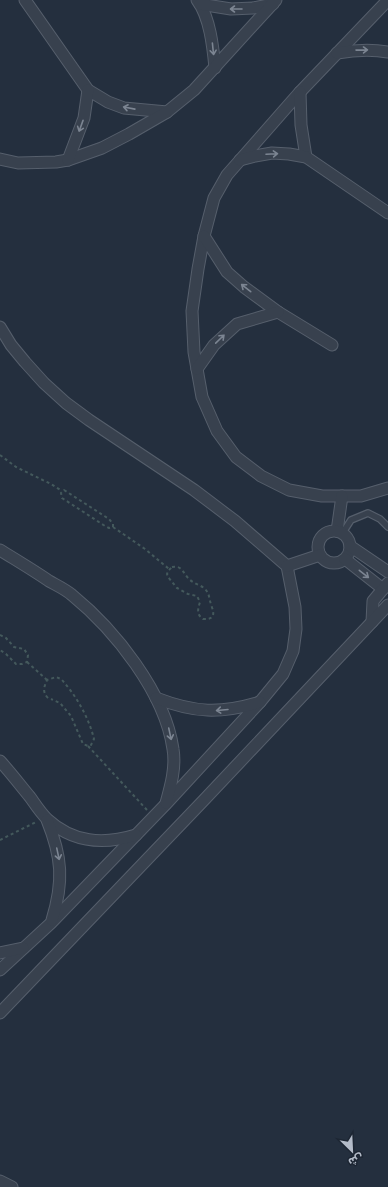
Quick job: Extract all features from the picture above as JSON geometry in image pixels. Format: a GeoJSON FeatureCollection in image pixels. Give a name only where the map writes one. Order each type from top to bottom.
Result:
{"type":"FeatureCollection","features":[{"type":"Feature","properties":{"kind":"street"},"geometry":{"type":"LineString","coordinates":[[25,0],[88,90],[108,102],[124,108],[167,112]]}},
{"type":"Feature","properties":{"kind":"street"},"geometry":{"type":"LineString","coordinates":[[388,0],[300,92],[227,175],[214,198],[204,236],[192,312],[194,352],[202,397],[217,431],[236,457],[261,476],[289,490],[322,496],[361,496],[388,488]]}},
{"type":"Feature","properties":{"kind":"street"},"geometry":{"type":"LineString","coordinates":[[198,2],[231,9],[244,9],[274,2]]}},
{"type":"Feature","properties":{"kind":"street"},"geometry":{"type":"LineString","coordinates":[[198,2],[209,28],[213,44],[215,68]]}},
{"type":"Feature","properties":{"kind":"street"},"geometry":{"type":"LineString","coordinates":[[0,159],[18,163],[56,162],[68,160],[102,148],[130,134],[167,112],[194,90],[274,2]]}},
{"type":"Feature","properties":{"kind":"street"},"geometry":{"type":"LineString","coordinates":[[337,54],[357,50],[377,50],[388,52]]}},
{"type":"Feature","properties":{"kind":"street"},"geometry":{"type":"LineString","coordinates":[[68,160],[84,118],[88,90]]}},
{"type":"Feature","properties":{"kind":"street"},"geometry":{"type":"LineString","coordinates":[[300,92],[301,125],[306,157]]}},
{"type":"Feature","properties":{"kind":"street"},"geometry":{"type":"LineString","coordinates":[[239,161],[272,153],[306,157],[388,213]]}},
{"type":"Feature","properties":{"kind":"street"},"geometry":{"type":"LineString","coordinates":[[204,236],[227,272],[244,287],[278,312],[332,345]]}},
{"type":"Feature","properties":{"kind":"street"},"geometry":{"type":"LineString","coordinates":[[197,369],[214,345],[237,324],[278,312]]}},
{"type":"Feature","properties":{"kind":"street"},"geometry":{"type":"LineString","coordinates":[[0,327],[11,345],[25,362],[44,383],[66,403],[194,490],[235,521],[287,566],[296,607],[296,629],[293,651],[283,674],[260,702],[154,817],[51,923],[0,970]]}},
{"type":"Feature","properties":{"kind":"street"},"geometry":{"type":"LineString","coordinates":[[340,532],[342,496]]}},
{"type":"Feature","properties":{"kind":"street"},"geometry":{"type":"LineString","coordinates":[[330,532],[340,532],[348,540],[350,546],[349,554],[345,559],[338,563],[331,563],[325,560],[320,554],[318,548],[324,535],[330,532]]}},
{"type":"Feature","properties":{"kind":"street"},"geometry":{"type":"LineString","coordinates":[[350,546],[388,572]]}},
{"type":"Feature","properties":{"kind":"street"},"geometry":{"type":"LineString","coordinates":[[0,550],[71,594],[96,617],[122,647],[138,669],[156,698],[168,723],[173,750],[173,778],[165,805]]}},
{"type":"Feature","properties":{"kind":"street"},"geometry":{"type":"LineString","coordinates":[[287,566],[320,554]]}},
{"type":"Feature","properties":{"kind":"street"},"geometry":{"type":"LineString","coordinates":[[345,559],[385,586],[373,601],[372,622]]}},
{"type":"Feature","properties":{"kind":"street"},"geometry":{"type":"LineString","coordinates":[[0,1013],[388,605]]}},
{"type":"Feature","properties":{"kind":"street"},"geometry":{"type":"LineString","coordinates":[[156,698],[176,705],[218,711],[240,708],[260,702]]}},
{"type":"Feature","properties":{"kind":"street"},"geometry":{"type":"LineString","coordinates":[[0,761],[46,818],[60,829],[74,836],[90,840],[106,841],[136,835]]}},
{"type":"Feature","properties":{"kind":"street"},"geometry":{"type":"LineString","coordinates":[[46,818],[55,840],[60,860],[60,882],[57,903],[51,923]]}},
{"type":"Feature","properties":{"kind":"street"},"geometry":{"type":"LineString","coordinates":[[0,953],[25,947]]}},
{"type":"Feature","properties":{"kind":"street"},"geometry":{"type":"LineString","coordinates":[[0,1180],[12,1187]]}},
{"type":"Feature","properties":{"kind":"lane"},"geometry":{"type":"LineString","coordinates":[[340,532],[351,520],[368,513],[380,519],[388,527]]}},
{"type":"Feature","properties":{"kind":"path"},"geometry":{"type":"LineString","coordinates":[[0,455],[16,467],[62,491],[67,491],[109,519],[113,523],[113,527]]}},
{"type":"Feature","properties":{"kind":"path"},"geometry":{"type":"LineString","coordinates":[[62,491],[62,498],[105,526],[109,528],[113,527],[146,549],[170,569]]}},
{"type":"Feature","properties":{"kind":"path"},"geometry":{"type":"LineString","coordinates":[[175,567],[181,569],[190,580],[205,589],[214,609],[213,616],[204,619],[198,614],[200,602],[197,596],[183,592],[172,582],[167,574],[170,569],[175,567]]}},
{"type":"Feature","properties":{"kind":"path"},"geometry":{"type":"LineString","coordinates":[[0,635],[6,638],[14,647],[24,649],[28,655],[27,662]]}},
{"type":"Feature","properties":{"kind":"path"},"geometry":{"type":"LineString","coordinates":[[0,650],[16,664],[27,662]]}},
{"type":"Feature","properties":{"kind":"path"},"geometry":{"type":"LineString","coordinates":[[27,662],[47,680]]}},
{"type":"Feature","properties":{"kind":"path"},"geometry":{"type":"LineString","coordinates":[[47,680],[56,677],[62,679],[72,693],[85,714],[92,731],[93,743],[88,746]]}},
{"type":"Feature","properties":{"kind":"path"},"geometry":{"type":"LineString","coordinates":[[47,680],[44,692],[60,704],[72,716],[82,742],[88,746],[154,817]]}},
{"type":"Feature","properties":{"kind":"path"},"geometry":{"type":"LineString","coordinates":[[0,840],[46,818]]}}]}
